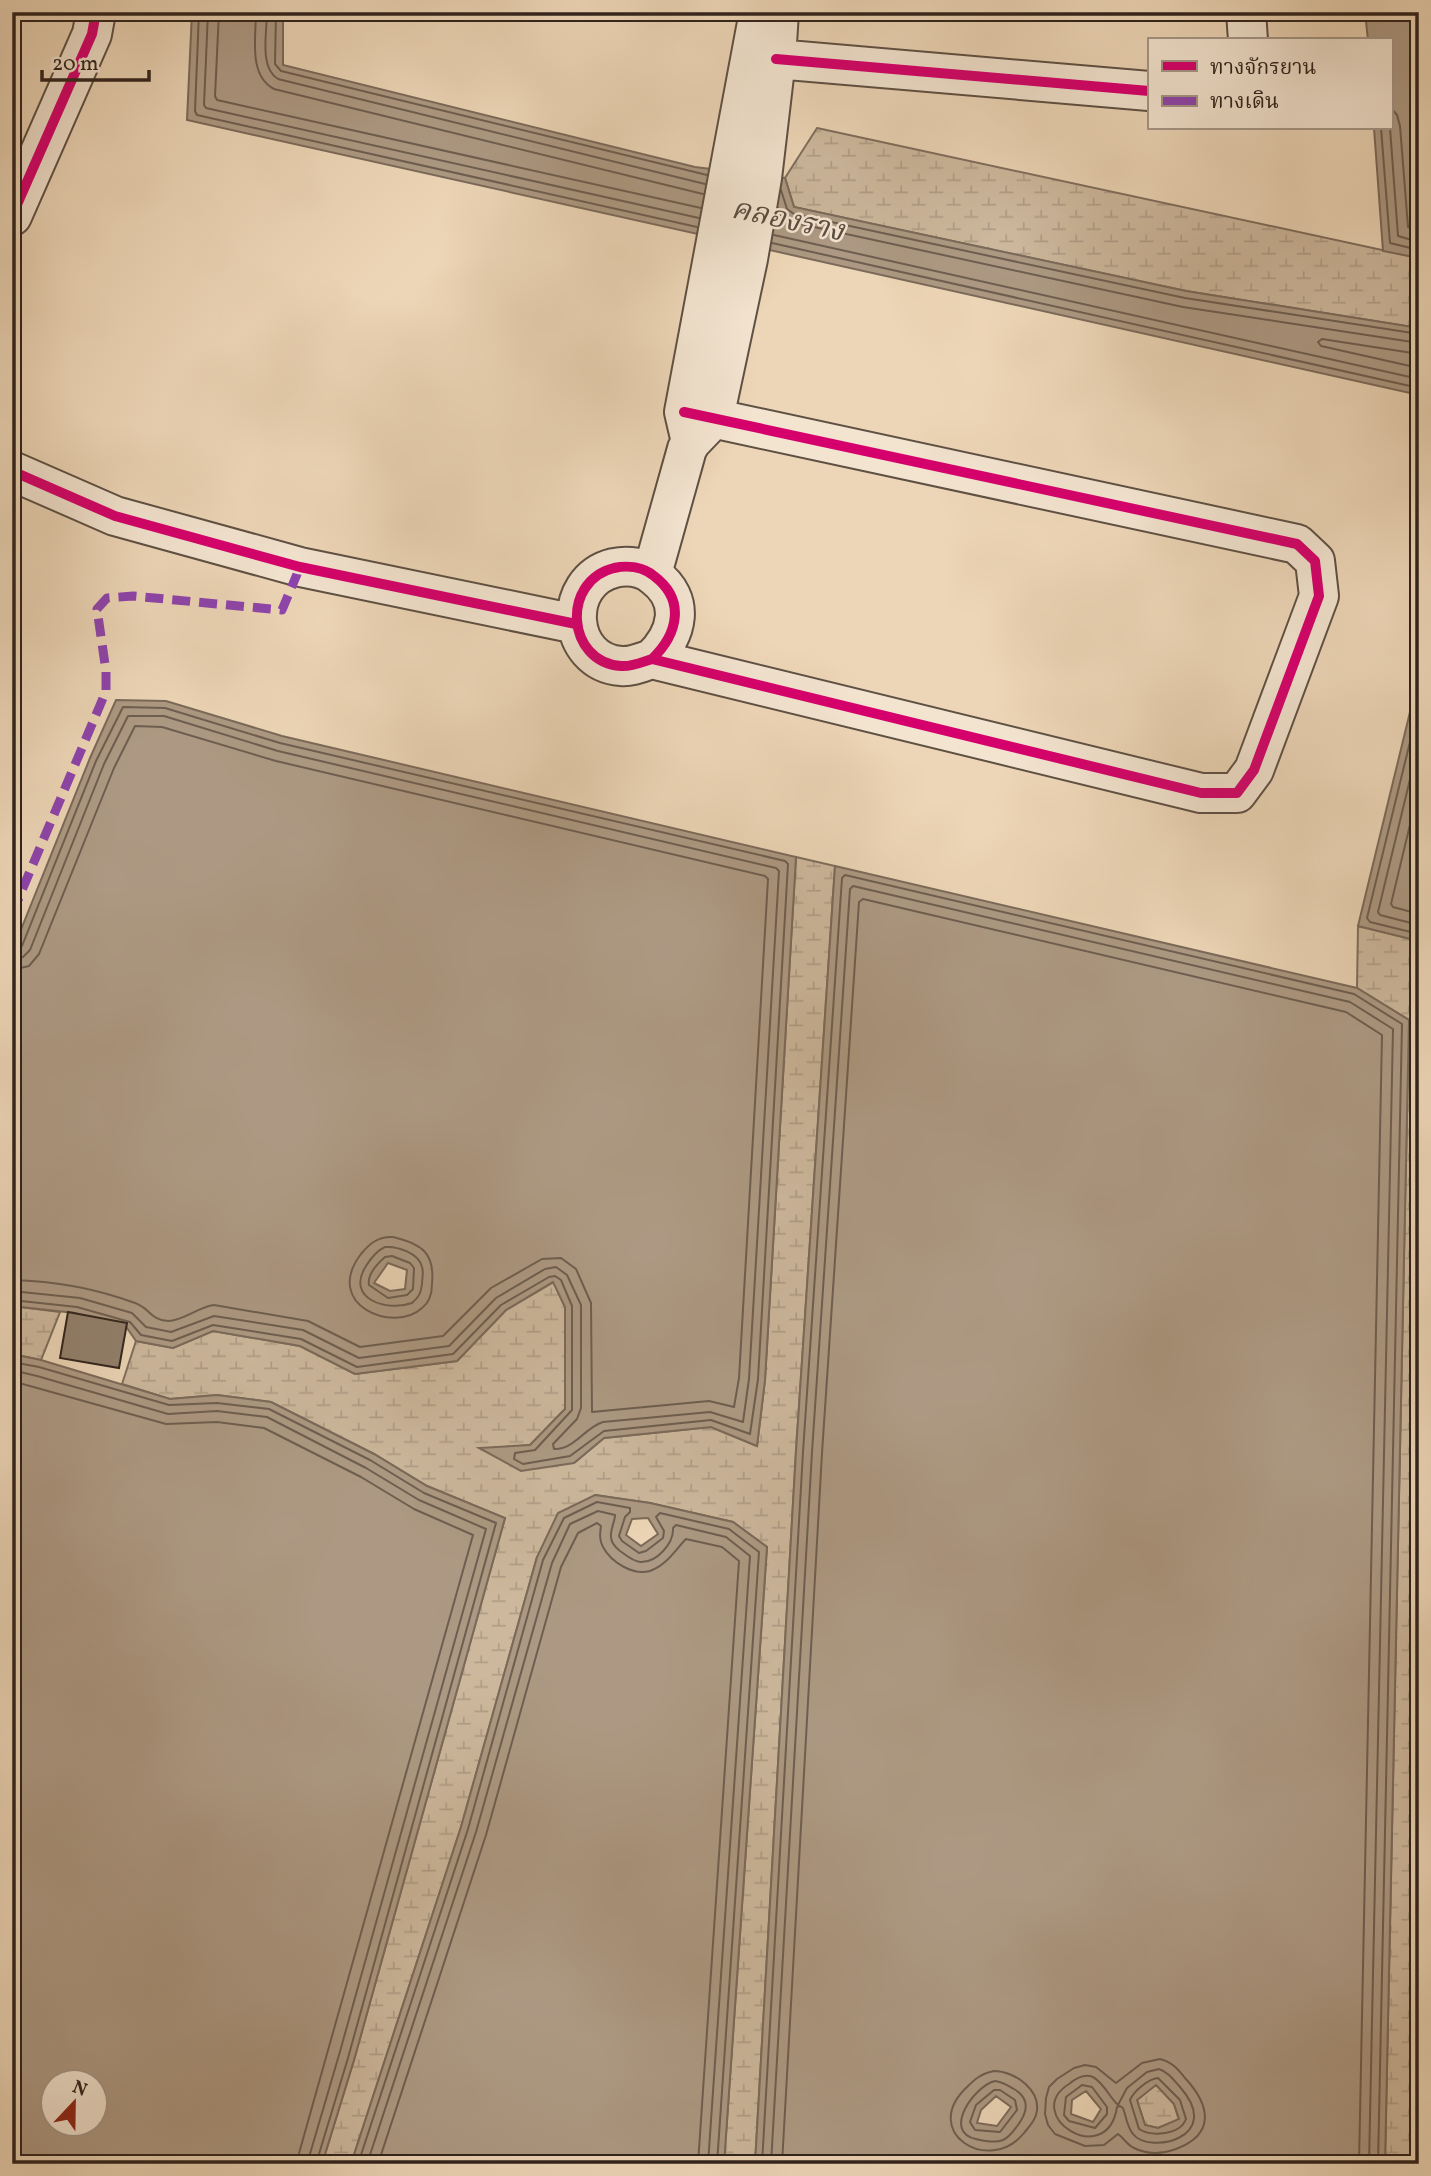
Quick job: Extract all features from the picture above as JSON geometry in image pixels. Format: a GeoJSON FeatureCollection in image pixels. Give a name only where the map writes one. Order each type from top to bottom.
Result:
{"type":"FeatureCollection","features":[{"type":"Feature","properties":{"kind":"street"},"geometry":{"type":"LineString","coordinates":[[12,216],[92,34],[96,12]]}},
{"type":"Feature","properties":{"kind":"street"},"geometry":{"type":"LineString","coordinates":[[652,574],[696,424],[731,255],[745,174],[759,12]]}},
{"type":"Feature","properties":{"kind":"street"},"geometry":{"type":"LineString","coordinates":[[745,174],[776,58],[779,12]]}},
{"type":"Feature","properties":{"kind":"street"},"geometry":{"type":"LineString","coordinates":[[1246,12],[1248,38]]}},
{"type":"Feature","properties":{"kind":"street"},"geometry":{"type":"LineString","coordinates":[[776,58],[1148,91]]}},
{"type":"Feature","properties":{"kind":"street"},"geometry":{"type":"LineString","coordinates":[[652,659],[1201,793],[1237,793],[1254,770],[1319,596],[1315,561],[1297,544],[696,424]]}},
{"type":"Feature","properties":{"kind":"street"},"geometry":{"type":"LineString","coordinates":[[12,471],[115,516],[287,564],[576,624]]}},
{"type":"Feature","properties":{"kind":"street"},"geometry":{"type":"LineString","coordinates":[[621,566],[637,567],[652,574],[665,585],[673,599],[676,616],[673,632],[664,647],[652,659],[621,666],[605,662],[591,652],[581,639],[576,624],[576,607],[581,592],[591,579],[605,570],[621,566]]}},
{"type":"Feature","properties":{"kind":"green space"},"geometry":{"type":"Polygon","coordinates":[[[817,128],[1419,258],[1419,328],[1186,291],[794,207],[785,178],[817,128]]]}},
{"type":"Feature","properties":{"kind":"green space"},"geometry":{"type":"Polygon","coordinates":[[[796,857],[835,866],[796,1451],[755,2164],[724,2164],[767,1547],[733,1522],[650,1503],[595,1495],[537,1557],[461,1827],[351,2164],[322,2164],[354,2060],[505,1518],[427,1486],[374,1454],[271,1402],[217,1395],[170,1399],[122,1384],[136,1341],[173,1348],[213,1331],[300,1346],[355,1374],[457,1361],[506,1310],[554,1282],[565,1307],[565,1409],[530,1445],[480,1449],[574,1463],[604,1438],[711,1427],[757,1446],[765,1380],[796,857]]]}},
{"type":"Feature","properties":{"kind":"green space"},"geometry":{"type":"Polygon","coordinates":[[[1358,926],[1419,941],[1419,2164],[1385,2164],[1409,1020],[1357,988],[1358,926]]]}},
{"type":"Feature","properties":{"kind":"green space"},"geometry":{"type":"Polygon","coordinates":[[[12,1306],[60,1312],[41,1360],[12,1354],[12,1306]]]}},
{"type":"Feature","properties":{"kind":"green space"},"geometry":{"type":"Polygon","coordinates":[[[1156,2084],[1174,2104],[1179,2120],[1158,2128],[1145,2125],[1137,2100],[1156,2084]]]}},
{"type":"Feature","properties":{"kind":"water","name":"คลองราง"},"geometry":{"type":"Polygon","coordinates":[[[192,12],[283,12],[283,65],[695,167],[785,178],[794,207],[1186,291],[1419,328],[1419,395],[187,120],[192,12]]]}},
{"type":"Feature","properties":{"kind":"water"},"geometry":{"type":"Polygon","coordinates":[[[1365,12],[1419,12],[1419,258],[1383,251],[1374,130],[1392,130],[1392,38],[1368,38],[1365,12]]]}},
{"type":"Feature","properties":{"kind":"water"},"geometry":{"type":"Polygon","coordinates":[[[1419,675],[1419,941],[1358,926],[1419,675]]]}},
{"type":"Feature","properties":{"kind":"water"},"geometry":{"type":"Polygon","coordinates":[[[116,700],[166,701],[282,736],[796,857],[765,1380],[757,1446],[711,1427],[604,1438],[574,1463],[521,1471],[479,1448],[530,1445],[565,1409],[565,1307],[553,1282],[506,1310],[457,1361],[355,1374],[300,1346],[213,1331],[173,1348],[136,1341],[127,1328],[75,1313],[12,1306],[12,952],[116,700]],[[388,1263],[374,1283],[390,1291],[405,1289],[407,1270],[388,1263]]]}},
{"type":"Feature","properties":{"kind":"water"},"geometry":{"type":"Polygon","coordinates":[[[835,866],[1357,988],[1409,1020],[1385,2164],[755,2164],[796,1451],[835,866]],[[1156,2085],[1137,2100],[1145,2125],[1158,2128],[1179,2119],[1174,2104],[1156,2085]],[[1086,2091],[1072,2100],[1071,2114],[1093,2122],[1101,2109],[1086,2091]],[[996,2096],[981,2110],[977,2123],[997,2126],[1011,2107],[996,2096]]]}},
{"type":"Feature","properties":{"kind":"water"},"geometry":{"type":"Polygon","coordinates":[[[12,1354],[41,1360],[170,1399],[217,1395],[271,1402],[374,1454],[427,1486],[505,1518],[354,2060],[322,2164],[12,2164],[12,1354]]]}},
{"type":"Feature","properties":{"kind":"water"},"geometry":{"type":"Polygon","coordinates":[[[595,1495],[650,1503],[733,1522],[767,1547],[724,2164],[351,2164],[461,1827],[537,1557],[558,1513],[595,1495]],[[648,1518],[632,1519],[626,1535],[641,1546],[658,1534],[648,1518]]]}},
{"type":"Feature","properties":{"kind":"building"},"geometry":{"type":"Polygon","coordinates":[[[68,1312],[127,1323],[119,1368],[60,1358],[68,1312]]]}},
{"type":"Feature","properties":{"kind":"marked path"},"geometry":{"type":"LineString","coordinates":[[12,914],[106,691],[106,671],[97,609],[107,598],[133,596],[282,610],[300,567]]}},
{"type":"Feature","properties":{"kind":"cycle path"},"geometry":{"type":"LineString","coordinates":[[12,216],[92,34],[96,12]]}},
{"type":"Feature","properties":{"kind":"cycle path"},"geometry":{"type":"LineString","coordinates":[[776,59],[1148,91]]}},
{"type":"Feature","properties":{"kind":"cycle path"},"geometry":{"type":"LineString","coordinates":[[652,659],[668,639],[675,617],[671,596],[664,585],[650,573],[635,567],[614,568],[597,576],[585,588],[578,604],[577,620],[581,637],[589,651],[603,661],[625,666],[652,659],[1201,793],[1237,793],[1254,770],[1319,596],[1315,561],[1297,544],[684,412]]}},
{"type":"Feature","properties":{"kind":"cycle path"},"geometry":{"type":"LineString","coordinates":[[12,471],[115,516],[300,567],[576,624]]}}]}
